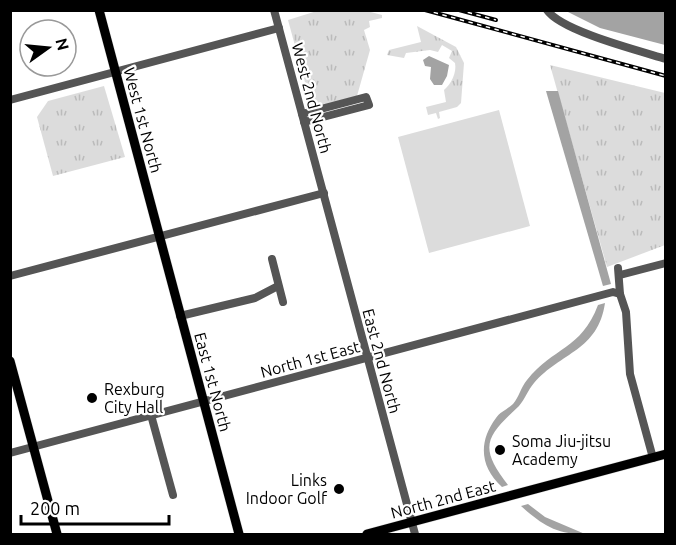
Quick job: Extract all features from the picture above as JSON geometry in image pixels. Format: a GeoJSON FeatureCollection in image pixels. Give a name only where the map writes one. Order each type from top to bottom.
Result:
{"type":"FeatureCollection","features":[{"type":"Feature","properties":{"kind":"main road","name":"West 1st North"},"geometry":{"type":"LineString","coordinates":[[99,10],[158,237]]}},
{"type":"Feature","properties":{"kind":"main road","name":"East 1st North"},"geometry":{"type":"LineString","coordinates":[[158,237],[239,534]]}},
{"type":"Feature","properties":{"kind":"main road"},"geometry":{"type":"LineString","coordinates":[[11,363],[57,534]]}},
{"type":"Feature","properties":{"kind":"main road","name":"North 2nd East"},"geometry":{"type":"LineString","coordinates":[[367,534],[666,454]]}},
{"type":"Feature","properties":{"kind":"street","name":"West 2nd North"},"geometry":{"type":"LineString","coordinates":[[274,10],[324,193]]}},
{"type":"Feature","properties":{"kind":"street"},"geometry":{"type":"LineString","coordinates":[[547,10],[560,21],[587,33],[666,59]]}},
{"type":"Feature","properties":{"kind":"street"},"geometry":{"type":"LineString","coordinates":[[10,100],[279,28]]}},
{"type":"Feature","properties":{"kind":"street"},"geometry":{"type":"LineString","coordinates":[[366,97],[369,105],[303,118],[366,97]]}},
{"type":"Feature","properties":{"kind":"street"},"geometry":{"type":"LineString","coordinates":[[10,276],[324,193]]}},
{"type":"Feature","properties":{"kind":"street","name":"East 2nd North"},"geometry":{"type":"LineString","coordinates":[[324,193],[415,534]]}},
{"type":"Feature","properties":{"kind":"street"},"geometry":{"type":"LineString","coordinates":[[272,260],[283,302]]}},
{"type":"Feature","properties":{"kind":"street"},"geometry":{"type":"LineString","coordinates":[[652,458],[630,374],[626,312],[620,294],[619,272],[666,263]]}},
{"type":"Feature","properties":{"kind":"street"},"geometry":{"type":"LineString","coordinates":[[180,316],[255,297],[278,286]]}},
{"type":"Feature","properties":{"kind":"street","name":"North 1st East"},"geometry":{"type":"LineString","coordinates":[[10,453],[613,292],[620,294]]}},
{"type":"Feature","properties":{"kind":"street"},"geometry":{"type":"LineString","coordinates":[[151,415],[173,495]]}},
{"type":"Feature","properties":{"kind":"green space"},"geometry":{"type":"Polygon","coordinates":[[[320,10],[367,11],[382,15],[382,18],[369,21],[370,27],[364,30],[370,50],[357,96],[312,108],[288,20],[320,10]]]}},
{"type":"Feature","properties":{"kind":"green space"},"geometry":{"type":"Polygon","coordinates":[[[417,26],[456,47],[464,63],[461,103],[457,107],[439,112],[440,118],[438,119],[436,113],[428,115],[426,107],[446,102],[444,90],[455,71],[455,63],[449,58],[452,51],[442,45],[438,52],[430,50],[406,53],[404,58],[387,55],[389,50],[421,42],[417,26]]]}},
{"type":"Feature","properties":{"kind":"green space"},"geometry":{"type":"Polygon","coordinates":[[[550,65],[665,93],[665,245],[607,267],[550,65]]]}},
{"type":"Feature","properties":{"kind":"green space"},"geometry":{"type":"Polygon","coordinates":[[[104,86],[125,157],[53,176],[37,117],[48,101],[104,86]]]}},
{"type":"Feature","properties":{"kind":"green space"},"geometry":{"type":"Polygon","coordinates":[[[499,110],[530,226],[429,253],[398,137],[499,110]]]}},
{"type":"Feature","properties":{"kind":"shaded area"},"geometry":{"type":"Polygon","coordinates":[[[566,11],[665,11],[665,45],[600,28],[566,11]]]}},
{"type":"Feature","properties":{"kind":"shaded area"},"geometry":{"type":"Polygon","coordinates":[[[429,56],[449,65],[442,85],[434,85],[430,79],[431,67],[425,66],[423,60],[429,56]]]}},
{"type":"Feature","properties":{"kind":"shaded area"},"geometry":{"type":"Polygon","coordinates":[[[546,91],[558,91],[611,284],[603,286],[546,91]]]}},
{"type":"Feature","properties":{"kind":"shaded area"},"geometry":{"type":"Polygon","coordinates":[[[605,303],[601,319],[587,341],[534,383],[519,406],[493,434],[490,442],[492,461],[508,485],[502,487],[489,471],[484,454],[486,436],[490,427],[498,416],[513,404],[525,383],[537,369],[575,340],[591,320],[598,305],[605,303]]]}},
{"type":"Feature","properties":{"kind":"shaded area"},"geometry":{"type":"Polygon","coordinates":[[[528,504],[545,517],[585,534],[566,533],[550,527],[521,506],[528,504]]]}},
{"type":"Feature","properties":{"kind":"railway"},"geometry":{"type":"LineString","coordinates":[[425,10],[666,76]]}},
{"type":"Feature","properties":{"kind":"railway"},"geometry":{"type":"LineString","coordinates":[[459,10],[496,20]]}},
{"type":"Feature","properties":{"kind":"place","name":"Rexburg City Hall"},"geometry":{"type":"Point","coordinates":[92,398]}},
{"type":"Feature","properties":{"kind":"place","name":"Soma Jiu-jitsu Academy"},"geometry":{"type":"Point","coordinates":[500,450]}},
{"type":"Feature","properties":{"kind":"place","name":"Links Indoor Golf"},"geometry":{"type":"Point","coordinates":[339,489]}}]}
